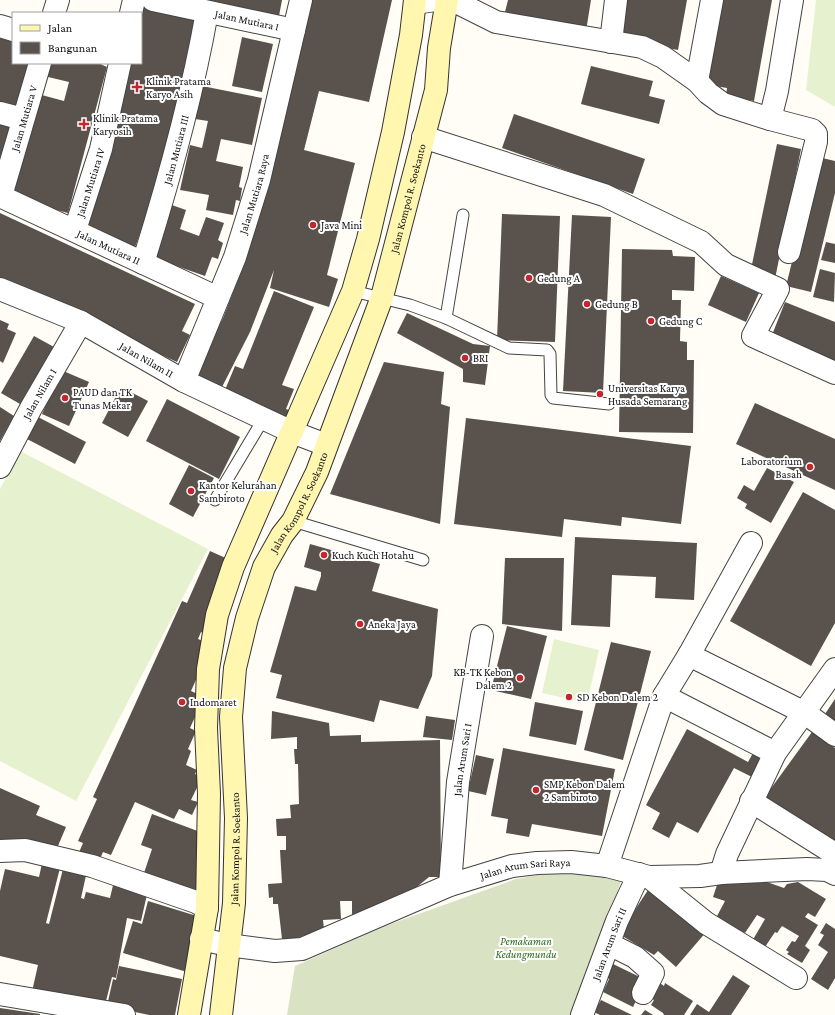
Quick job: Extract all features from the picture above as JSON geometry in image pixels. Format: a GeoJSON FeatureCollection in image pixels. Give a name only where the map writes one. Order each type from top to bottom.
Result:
{"type":"FeatureCollection","features":[{"type":"Feature","properties":{"kind":"main road","name":"Jalan Kompol R. Soekanto"},"geometry":{"type":"LineString","coordinates":[[221,1015],[234,903],[236,818],[231,717],[234,675],[247,618],[264,567],[282,535],[293,521],[317,472],[382,297],[436,90],[439,48],[447,0]]}},
{"type":"Feature","properties":{"kind":"main road"},"geometry":{"type":"LineString","coordinates":[[189,1015],[207,908],[209,794],[206,728],[208,668],[217,615],[233,567],[353,291],[368,239],[393,132],[411,35],[421,1]]}},
{"type":"Feature","properties":{"kind":"main road"},"geometry":{"type":"LineString","coordinates":[[233,567],[264,567]]}},
{"type":"Feature","properties":{"kind":"street"},"geometry":{"type":"LineString","coordinates":[[54,12],[58,0]]}},
{"type":"Feature","properties":{"kind":"street"},"geometry":{"type":"LineString","coordinates":[[131,12],[134,0]]}},
{"type":"Feature","properties":{"kind":"street","name":"Jalan Mutiara I"},"geometry":{"type":"LineString","coordinates":[[153,0],[294,30]]}},
{"type":"Feature","properties":{"kind":"street","name":"Jalan Mutiara Raya"},"geometry":{"type":"LineString","coordinates":[[184,381],[235,257],[259,180],[301,0]]}},
{"type":"Feature","properties":{"kind":"street"},"geometry":{"type":"LineString","coordinates":[[452,0],[496,22],[642,47],[663,57],[696,81],[708,93],[723,104],[770,119],[812,130],[816,134],[816,142],[789,252]]}},
{"type":"Feature","properties":{"kind":"street"},"geometry":{"type":"LineString","coordinates":[[611,42],[616,0]]}},
{"type":"Feature","properties":{"kind":"street"},"geometry":{"type":"LineString","coordinates":[[696,81],[712,0]]}},
{"type":"Feature","properties":{"kind":"street"},"geometry":{"type":"LineString","coordinates":[[770,119],[777,91],[792,0]]}},
{"type":"Feature","properties":{"kind":"street","name":"Jalan Mutiara III"},"geometry":{"type":"LineString","coordinates":[[143,263],[168,182],[197,69],[207,12]]}},
{"type":"Feature","properties":{"kind":"street"},"geometry":{"type":"LineString","coordinates":[[0,26],[12,30]]}},
{"type":"Feature","properties":{"kind":"street","name":"Jalan Mutiara V"},"geometry":{"type":"LineString","coordinates":[[0,196],[40,64]]}},
{"type":"Feature","properties":{"kind":"street","name":"Jalan Mutiara IV"},"geometry":{"type":"LineString","coordinates":[[75,230],[101,149],[120,64]]}},
{"type":"Feature","properties":{"kind":"street"},"geometry":{"type":"LineString","coordinates":[[0,113],[23,119]]}},
{"type":"Feature","properties":{"kind":"street"},"geometry":{"type":"LineString","coordinates":[[423,137],[604,195],[701,242],[726,264],[778,289],[753,336],[835,373]]}},
{"type":"Feature","properties":{"kind":"street","name":"Jalan Mutiara II"},"geometry":{"type":"LineString","coordinates":[[0,196],[218,298]]}},
{"type":"Feature","properties":{"kind":"street","name":"Jalan Nilam II"},"geometry":{"type":"LineString","coordinates":[[0,289],[82,322],[184,381],[292,432],[326,445]]}},
{"type":"Feature","properties":{"kind":"street","name":"Jalan Nilam I"},"geometry":{"type":"LineString","coordinates":[[0,467],[31,408],[82,322]]}},
{"type":"Feature","properties":{"kind":"street"},"geometry":{"type":"LineString","coordinates":[[607,866],[664,696],[689,655],[751,543]]}},
{"type":"Feature","properties":{"kind":"street","name":"Jalan Arum Sari I"},"geometry":{"type":"LineString","coordinates":[[450,885],[458,782],[482,636]]}},
{"type":"Feature","properties":{"kind":"street"},"geometry":{"type":"LineString","coordinates":[[689,655],[805,714],[835,735]]}},
{"type":"Feature","properties":{"kind":"street"},"geometry":{"type":"LineString","coordinates":[[721,873],[727,854],[775,753],[805,714],[835,669]]}},
{"type":"Feature","properties":{"kind":"street"},"geometry":{"type":"LineString","coordinates":[[664,696],[775,753]]}},
{"type":"Feature","properties":{"kind":"street"},"geometry":{"type":"LineString","coordinates":[[751,801],[835,854]]}},
{"type":"Feature","properties":{"kind":"street"},"geometry":{"type":"LineString","coordinates":[[0,850],[25,850],[92,866],[196,902],[207,908]]}},
{"type":"Feature","properties":{"kind":"street","name":"Jalan Arum Sari Raya"},"geometry":{"type":"LineString","coordinates":[[201,939],[228,945],[275,951],[302,949],[450,885],[512,866],[571,862],[607,866],[644,875],[700,876],[721,873],[807,869],[827,870],[835,874]]}},
{"type":"Feature","properties":{"kind":"street"},"geometry":{"type":"LineString","coordinates":[[644,875],[706,923],[796,978]]}},
{"type":"Feature","properties":{"kind":"street","name":"Jalan Arum Sari II"},"geometry":{"type":"LineString","coordinates":[[582,1015],[617,921],[644,875]]}},
{"type":"Feature","properties":{"kind":"street"},"geometry":{"type":"LineString","coordinates":[[609,944],[636,957],[653,973],[644,993]]}},
{"type":"Feature","properties":{"kind":"street"},"geometry":{"type":"LineString","coordinates":[[0,994],[124,1015]]}},
{"type":"Feature","properties":{"kind":"lane"},"geometry":{"type":"LineString","coordinates":[[446,318],[463,215]]}},
{"type":"Feature","properties":{"kind":"lane"},"geometry":{"type":"LineString","coordinates":[[353,291],[410,305],[446,318],[509,348],[547,350],[550,354],[551,395],[553,398],[608,404]]}},
{"type":"Feature","properties":{"kind":"lane"},"geometry":{"type":"LineString","coordinates":[[215,500],[264,418]]}},
{"type":"Feature","properties":{"kind":"lane"},"geometry":{"type":"LineString","coordinates":[[293,521],[423,560]]}},
{"type":"Feature","properties":{"kind":"green space"},"geometry":{"type":"Polygon","coordinates":[[[816,0],[835,0],[835,107],[806,90],[816,0]]]}},
{"type":"Feature","properties":{"kind":"green space"},"geometry":{"type":"Polygon","coordinates":[[[20,451],[208,549],[76,801],[0,761],[0,489],[20,451]]]}},
{"type":"Feature","properties":{"kind":"green space"},"geometry":{"type":"Polygon","coordinates":[[[554,639],[599,650],[587,703],[542,693],[554,639]]]}},
{"type":"Feature","properties":{"kind":"green space","name":"Pemakaman Kedungmundu"},"geometry":{"type":"Polygon","coordinates":[[[575,868],[622,878],[576,1015],[287,1015],[295,966],[385,926],[516,879],[575,868]]]}},
{"type":"Feature","properties":{"kind":"building"},"geometry":{"type":"Polygon","coordinates":[[[207,0],[282,0],[279,16],[207,0]]]}},
{"type":"Feature","properties":{"kind":"building"},"geometry":{"type":"Polygon","coordinates":[[[307,0],[392,0],[369,102],[319,91],[304,150],[355,163],[327,275],[338,279],[329,307],[270,288],[274,270],[250,332],[221,389],[194,375],[223,318],[246,259],[307,0]]]}},
{"type":"Feature","properties":{"kind":"building"},"geometry":{"type":"Polygon","coordinates":[[[508,0],[591,0],[586,31],[504,16],[508,0]]]}},
{"type":"Feature","properties":{"kind":"building"},"geometry":{"type":"Polygon","coordinates":[[[623,0],[687,0],[678,50],[617,39],[623,0]]]}},
{"type":"Feature","properties":{"kind":"building"},"geometry":{"type":"Polygon","coordinates":[[[718,0],[772,0],[754,101],[726,96],[727,88],[703,84],[718,0]]]}},
{"type":"Feature","properties":{"kind":"building"},"geometry":{"type":"Polygon","coordinates":[[[141,2],[196,14],[170,138],[152,200],[134,250],[83,227],[128,64],[142,64],[141,2]]]}},
{"type":"Feature","properties":{"kind":"building"},"geometry":{"type":"Polygon","coordinates":[[[242,37],[273,44],[262,92],[232,86],[242,37]]]}},
{"type":"Feature","properties":{"kind":"building"},"geometry":{"type":"Polygon","coordinates":[[[0,38],[12,42],[12,64],[28,64],[16,110],[0,106],[0,38]]]}},
{"type":"Feature","properties":{"kind":"building"},"geometry":{"type":"Polygon","coordinates":[[[47,64],[100,64],[107,67],[68,213],[10,198],[38,94],[64,101],[69,82],[44,76],[47,64]]]}},
{"type":"Feature","properties":{"kind":"building"},"geometry":{"type":"Polygon","coordinates":[[[591,66],[653,81],[649,96],[665,100],[659,124],[581,104],[591,66]]]}},
{"type":"Feature","properties":{"kind":"building"},"geometry":{"type":"Polygon","coordinates":[[[202,86],[262,98],[252,145],[221,139],[216,161],[243,167],[239,187],[242,188],[240,201],[236,200],[233,215],[206,210],[209,195],[180,190],[190,145],[202,148],[208,121],[195,119],[202,86]]]}},
{"type":"Feature","properties":{"kind":"building"},"geometry":{"type":"Polygon","coordinates":[[[514,114],[645,159],[633,194],[502,148],[514,114]]]}},
{"type":"Feature","properties":{"kind":"building"},"geometry":{"type":"Polygon","coordinates":[[[0,122],[11,125],[0,162],[0,122]]]}},
{"type":"Feature","properties":{"kind":"building"},"geometry":{"type":"Polygon","coordinates":[[[777,144],[801,149],[775,279],[750,274],[777,144]]]}},
{"type":"Feature","properties":{"kind":"building"},"geometry":{"type":"Polygon","coordinates":[[[818,157],[835,161],[835,193],[811,292],[786,286],[818,157]]]}},
{"type":"Feature","properties":{"kind":"building"},"geometry":{"type":"Polygon","coordinates":[[[169,204],[186,210],[180,229],[199,236],[206,217],[224,223],[218,240],[223,243],[218,259],[212,257],[205,276],[151,257],[169,204]]]}},
{"type":"Feature","properties":{"kind":"building"},"geometry":{"type":"Polygon","coordinates":[[[0,213],[195,304],[182,331],[190,335],[177,362],[0,280],[0,213]]]}},
{"type":"Feature","properties":{"kind":"building","name":"Gedung A"},"geometry":{"type":"Polygon","coordinates":[[[502,214],[560,216],[555,342],[497,340],[502,214]]]}},
{"type":"Feature","properties":{"kind":"building","name":"Gedung B"},"geometry":{"type":"Polygon","coordinates":[[[572,215],[611,217],[603,393],[563,391],[572,215]]]}},
{"type":"Feature","properties":{"kind":"building"},"geometry":{"type":"Polygon","coordinates":[[[826,242],[835,244],[835,263],[821,260],[826,242]]]}},
{"type":"Feature","properties":{"kind":"building","name":"Gedung C"},"geometry":{"type":"Polygon","coordinates":[[[622,249],[672,250],[673,256],[695,257],[694,291],[672,290],[672,300],[681,300],[680,341],[687,342],[687,360],[694,360],[693,433],[619,432],[622,249]]]}},
{"type":"Feature","properties":{"kind":"building"},"geometry":{"type":"Polygon","coordinates":[[[820,269],[835,273],[834,302],[813,297],[820,269]]]}},
{"type":"Feature","properties":{"kind":"building"},"geometry":{"type":"Polygon","coordinates":[[[721,276],[759,293],[746,322],[708,305],[721,276]]]}},
{"type":"Feature","properties":{"kind":"building"},"geometry":{"type":"Polygon","coordinates":[[[274,291],[314,307],[282,385],[294,389],[286,409],[294,412],[290,422],[260,410],[262,405],[225,390],[235,366],[243,369],[274,291]]]}},
{"type":"Feature","properties":{"kind":"building"},"geometry":{"type":"Polygon","coordinates":[[[785,302],[835,322],[835,361],[772,335],[785,302]]]}},
{"type":"Feature","properties":{"kind":"building","name":"BRI"},"geometry":{"type":"Polygon","coordinates":[[[407,313],[473,344],[490,346],[485,385],[463,382],[463,369],[397,333],[407,313]]]}},
{"type":"Feature","properties":{"kind":"building"},"geometry":{"type":"Polygon","coordinates":[[[0,320],[9,324],[7,329],[16,333],[3,363],[0,361],[0,320]]]}},
{"type":"Feature","properties":{"kind":"building"},"geometry":{"type":"Polygon","coordinates":[[[34,336],[54,347],[20,404],[1,393],[34,336]]]}},
{"type":"Feature","properties":{"kind":"building"},"geometry":{"type":"Polygon","coordinates":[[[384,362],[444,372],[441,404],[450,407],[440,524],[330,494],[384,362]]]}},
{"type":"Feature","properties":{"kind":"building","name":"PAUD dan TK Tunas Mekar"},"geometry":{"type":"Polygon","coordinates":[[[61,370],[89,382],[69,426],[42,414],[61,370]]]}},
{"type":"Feature","properties":{"kind":"building"},"geometry":{"type":"Polygon","coordinates":[[[121,387],[148,401],[128,437],[102,423],[121,387]]]}},
{"type":"Feature","properties":{"kind":"building"},"geometry":{"type":"Polygon","coordinates":[[[167,399],[240,437],[219,479],[146,441],[167,399]]]}},
{"type":"Feature","properties":{"kind":"building","name":"Laboratorium Basah"},"geometry":{"type":"Polygon","coordinates":[[[755,403],[835,439],[835,490],[736,444],[755,403]]]}},
{"type":"Feature","properties":{"kind":"building"},"geometry":{"type":"Polygon","coordinates":[[[0,407],[14,416],[0,441],[0,407]]]}},
{"type":"Feature","properties":{"kind":"building"},"geometry":{"type":"Polygon","coordinates":[[[38,417],[86,442],[75,464],[27,439],[38,417]]]}},
{"type":"Feature","properties":{"kind":"building"},"geometry":{"type":"Polygon","coordinates":[[[466,418],[691,446],[681,524],[622,517],[621,526],[564,519],[562,537],[454,524],[466,418]]]}},
{"type":"Feature","properties":{"kind":"building","name":"Kantor Kelurahan Sambiroto"},"geometry":{"type":"Polygon","coordinates":[[[189,465],[214,478],[193,517],[169,504],[189,465]]]}},
{"type":"Feature","properties":{"kind":"building"},"geometry":{"type":"Polygon","coordinates":[[[767,468],[794,482],[771,523],[745,508],[747,504],[737,498],[744,485],[754,491],[767,468]]]}},
{"type":"Feature","properties":{"kind":"building"},"geometry":{"type":"Polygon","coordinates":[[[803,492],[835,510],[835,623],[811,666],[730,621],[803,492]]]}},
{"type":"Feature","properties":{"kind":"building"},"geometry":{"type":"Polygon","coordinates":[[[575,537],[697,543],[694,600],[655,598],[656,577],[612,575],[610,627],[571,625],[575,537]]]}},
{"type":"Feature","properties":{"kind":"building"},"geometry":{"type":"Polygon","coordinates":[[[310,544],[380,564],[372,591],[438,609],[432,676],[418,709],[380,700],[374,722],[276,698],[282,675],[270,672],[295,586],[316,591],[321,576],[321,572],[304,567],[310,544]]]}},
{"type":"Feature","properties":{"kind":"building"},"geometry":{"type":"Polygon","coordinates":[[[210,551],[230,560],[207,635],[201,632],[198,639],[208,643],[203,664],[191,691],[204,697],[190,728],[196,731],[188,749],[191,751],[186,765],[197,770],[195,774],[202,777],[191,800],[198,802],[192,815],[179,809],[174,819],[135,802],[111,855],[103,852],[97,866],[77,857],[83,843],[78,841],[97,799],[93,797],[182,601],[187,603],[210,551]]]}},
{"type":"Feature","properties":{"kind":"building"},"geometry":{"type":"Polygon","coordinates":[[[505,558],[564,558],[562,631],[502,624],[505,558]]]}},
{"type":"Feature","properties":{"kind":"building"},"geometry":{"type":"Polygon","coordinates":[[[507,626],[547,636],[531,699],[491,690],[507,626]]]}},
{"type":"Feature","properties":{"kind":"building"},"geometry":{"type":"Polygon","coordinates":[[[611,642],[651,651],[623,760],[584,750],[611,642]]]}},
{"type":"Feature","properties":{"kind":"building"},"geometry":{"type":"Polygon","coordinates":[[[835,699],[835,729],[821,720],[835,699]]]}},
{"type":"Feature","properties":{"kind":"building"},"geometry":{"type":"Polygon","coordinates":[[[535,702],[583,711],[576,745],[529,736],[535,702]]]}},
{"type":"Feature","properties":{"kind":"building"},"geometry":{"type":"Polygon","coordinates":[[[272,711],[329,723],[330,736],[361,735],[361,742],[440,740],[441,877],[429,877],[408,894],[352,917],[352,901],[340,901],[341,919],[323,920],[324,929],[294,939],[282,939],[278,904],[273,904],[273,897],[269,898],[268,884],[282,883],[280,850],[286,850],[286,836],[277,836],[276,819],[291,818],[290,805],[299,804],[298,764],[295,764],[294,749],[297,749],[297,737],[271,739],[272,711]]]}},
{"type":"Feature","properties":{"kind":"building"},"geometry":{"type":"Polygon","coordinates":[[[426,716],[455,720],[452,740],[423,737],[426,716]]]}},
{"type":"Feature","properties":{"kind":"building"},"geometry":{"type":"Polygon","coordinates":[[[687,729],[748,762],[753,753],[762,758],[752,777],[734,768],[698,833],[677,822],[669,838],[652,829],[660,813],[646,805],[687,729]]]}},
{"type":"Feature","properties":{"kind":"building"},"geometry":{"type":"Polygon","coordinates":[[[812,732],[835,748],[835,848],[764,798],[812,732]]]}},
{"type":"Feature","properties":{"kind":"building"},"geometry":{"type":"Polygon","coordinates":[[[503,748],[615,769],[602,836],[532,824],[529,837],[506,833],[508,819],[491,816],[503,748]]]}},
{"type":"Feature","properties":{"kind":"building"},"geometry":{"type":"Polygon","coordinates":[[[476,755],[494,759],[486,795],[468,791],[476,755]]]}},
{"type":"Feature","properties":{"kind":"building"},"geometry":{"type":"Polygon","coordinates":[[[0,788],[40,806],[36,815],[66,827],[55,853],[0,845],[0,788]]]}},
{"type":"Feature","properties":{"kind":"building"},"geometry":{"type":"Polygon","coordinates":[[[152,814],[203,833],[201,900],[142,879],[152,849],[141,845],[152,814]]]}},
{"type":"Feature","properties":{"kind":"building"},"geometry":{"type":"Polygon","coordinates":[[[43,859],[61,864],[46,923],[49,924],[64,865],[87,871],[81,898],[84,899],[86,892],[110,898],[114,881],[148,890],[141,921],[127,918],[116,978],[112,977],[104,1009],[31,996],[38,965],[0,956],[0,891],[5,869],[39,877],[43,859]]]}},
{"type":"Feature","properties":{"kind":"building"},"geometry":{"type":"Polygon","coordinates":[[[764,881],[784,888],[787,884],[798,882],[826,899],[815,917],[808,913],[805,917],[818,925],[805,946],[810,950],[802,963],[787,954],[789,952],[786,950],[792,941],[795,942],[799,936],[782,926],[777,933],[775,932],[763,950],[751,943],[765,919],[757,915],[745,933],[716,918],[725,901],[713,897],[718,882],[764,881]]]}},
{"type":"Feature","properties":{"kind":"building"},"geometry":{"type":"Polygon","coordinates":[[[648,890],[707,931],[676,967],[658,951],[654,955],[619,934],[648,890]]]}},
{"type":"Feature","properties":{"kind":"building"},"geometry":{"type":"Polygon","coordinates":[[[148,901],[200,917],[187,972],[123,953],[133,921],[142,924],[148,901]]]}},
{"type":"Feature","properties":{"kind":"building"},"geometry":{"type":"Polygon","coordinates":[[[826,923],[835,929],[835,978],[828,990],[811,979],[828,952],[818,945],[824,935],[820,933],[826,923]]]}},
{"type":"Feature","properties":{"kind":"building"},"geometry":{"type":"Polygon","coordinates":[[[611,963],[646,980],[633,1007],[603,992],[609,979],[605,976],[611,963]]]}},
{"type":"Feature","properties":{"kind":"building"},"geometry":{"type":"Polygon","coordinates":[[[119,966],[182,979],[175,1015],[149,1015],[107,1006],[113,979],[116,980],[119,966]]]}},
{"type":"Feature","properties":{"kind":"building"},"geometry":{"type":"Polygon","coordinates":[[[733,975],[750,986],[731,1015],[690,1015],[697,1004],[709,1012],[733,975]]]}},
{"type":"Feature","properties":{"kind":"building"},"geometry":{"type":"Polygon","coordinates":[[[657,981],[664,986],[665,983],[693,1001],[684,1015],[664,1015],[651,1005],[654,1000],[647,995],[657,981]]]}},
{"type":"Feature","properties":{"kind":"building"},"geometry":{"type":"Polygon","coordinates":[[[601,1000],[632,1015],[600,1015],[594,1012],[601,1000]]]}},
{"type":"Feature","properties":{"kind":"building"},"geometry":{"type":"Polygon","coordinates":[[[0,1008],[40,1014],[40,1015],[0,1015],[0,1008]]]}},
{"type":"Feature","properties":{"kind":"building"},"geometry":{"type":"Polygon","coordinates":[[[645,1010],[653,1015],[641,1015],[645,1010]]]}},
{"type":"Feature","properties":{"kind":"place","name":"Klinik Pratama Karyo Asih"},"geometry":{"type":"Point","coordinates":[137,87]}},
{"type":"Feature","properties":{"kind":"place","name":"Klinik Pratama Karyosih"},"geometry":{"type":"Point","coordinates":[84,124]}},
{"type":"Feature","properties":{"kind":"place","name":"Java Mini"},"geometry":{"type":"Point","coordinates":[313,225]}},
{"type":"Feature","properties":{"kind":"place","name":"Gedung A"},"geometry":{"type":"Point","coordinates":[529,278]}},
{"type":"Feature","properties":{"kind":"place","name":"Gedung B"},"geometry":{"type":"Point","coordinates":[587,304]}},
{"type":"Feature","properties":{"kind":"place","name":"Gedung C"},"geometry":{"type":"Point","coordinates":[651,321]}},
{"type":"Feature","properties":{"kind":"place","name":"BRI"},"geometry":{"type":"Point","coordinates":[465,358]}},
{"type":"Feature","properties":{"kind":"place","name":"Universitas Karya Husada Semarang"},"geometry":{"type":"Point","coordinates":[600,394]}},
{"type":"Feature","properties":{"kind":"place","name":"PAUD dan TK Tunas Mekar"},"geometry":{"type":"Point","coordinates":[65,398]}},
{"type":"Feature","properties":{"kind":"place","name":"Laboratorium Basah"},"geometry":{"type":"Point","coordinates":[810,467]}},
{"type":"Feature","properties":{"kind":"place","name":"Kantor Kelurahan Sambiroto"},"geometry":{"type":"Point","coordinates":[191,491]}},
{"type":"Feature","properties":{"kind":"place","name":"Kuch Kuch Hotahu"},"geometry":{"type":"Point","coordinates":[324,555]}},
{"type":"Feature","properties":{"kind":"place","name":"Aneka Jaya"},"geometry":{"type":"Point","coordinates":[360,624]}},
{"type":"Feature","properties":{"kind":"place","name":"KB-TK Kebon Dalem 2"},"geometry":{"type":"Point","coordinates":[520,678]}},
{"type":"Feature","properties":{"kind":"place","name":"SD Kebon Dalem 2"},"geometry":{"type":"Point","coordinates":[569,697]}},
{"type":"Feature","properties":{"kind":"place","name":"Indomaret"},"geometry":{"type":"Point","coordinates":[182,702]}},
{"type":"Feature","properties":{"kind":"place","name":"SMP Kebon Dalem 2 Sambiroto"},"geometry":{"type":"Point","coordinates":[536,790]}}]}
